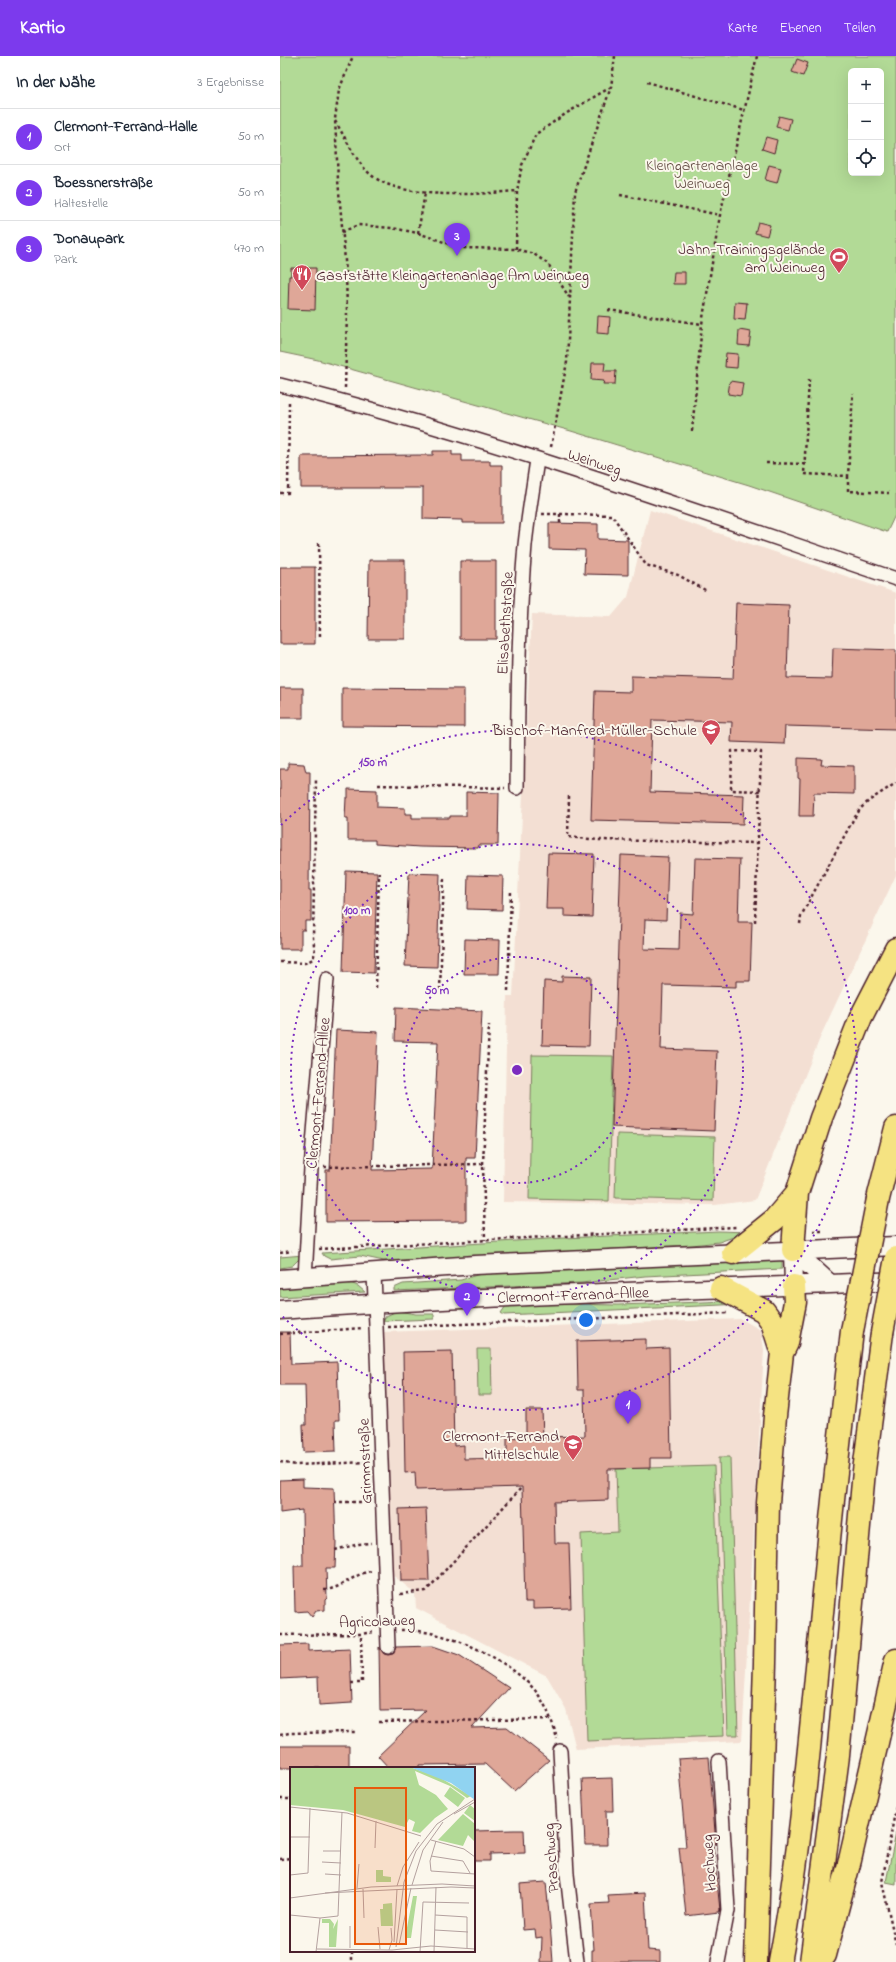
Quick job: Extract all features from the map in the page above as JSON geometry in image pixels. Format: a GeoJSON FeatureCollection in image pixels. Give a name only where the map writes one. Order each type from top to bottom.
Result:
{"type":"FeatureCollection","features":[{"type":"Feature","properties":{"kind":"highway"},"geometry":{"type":"LineString","coordinates":[[793,1239],[797,1194],[821,1118],[861,1017],[896,949]]}},
{"type":"Feature","properties":{"kind":"highway"},"geometry":{"type":"LineString","coordinates":[[780,1962],[791,1904],[808,1762],[852,1331],[878,1200],[896,1128]]}},
{"type":"Feature","properties":{"kind":"highway"},"geometry":{"type":"LineString","coordinates":[[733,1253],[765,1228],[797,1194]]}},
{"type":"Feature","properties":{"kind":"highway"},"geometry":{"type":"LineString","coordinates":[[811,1962],[838,1756],[864,1471],[882,1333],[896,1258]]}},
{"type":"Feature","properties":{"kind":"highway"},"geometry":{"type":"LineString","coordinates":[[756,1962],[768,1503],[782,1353],[787,1343],[795,1302],[794,1286]]}},
{"type":"Feature","properties":{"kind":"highway"},"geometry":{"type":"LineString","coordinates":[[721,1288],[764,1311],[772,1322],[782,1353]]}},
{"type":"Feature","properties":{"kind":"highway"},"geometry":{"type":"LineString","coordinates":[[819,1962],[825,1955],[848,1867],[896,1660]]}},
{"type":"Feature","properties":{"kind":"street","name":"Weinweg"},"geometry":{"type":"LineString","coordinates":[[284,386],[343,400],[426,424],[683,506],[896,579]]}},
{"type":"Feature","properties":{"kind":"street","name":"Elisabethstraße"},"geometry":{"type":"LineString","coordinates":[[517,788],[518,666],[526,543],[537,460]]}},
{"type":"Feature","properties":{"kind":"street","name":"Clermont-Ferrand-Allee"},"geometry":{"type":"LineString","coordinates":[[305,1278],[311,1168],[326,979]]}},
{"type":"Feature","properties":{"kind":"street","name":"Clermont-Ferrand-Allee"},"geometry":{"type":"LineString","coordinates":[[280,1280],[475,1265],[733,1253],[793,1239],[896,1246]]}},
{"type":"Feature","properties":{"kind":"street"},"geometry":{"type":"LineString","coordinates":[[793,1239],[830,1284]]}},
{"type":"Feature","properties":{"kind":"street"},"geometry":{"type":"LineString","coordinates":[[793,1239],[794,1286]]}},
{"type":"Feature","properties":{"kind":"street","name":"Grimmstraße"},"geometry":{"type":"LineString","coordinates":[[374,1273],[388,1647]]}},
{"type":"Feature","properties":{"kind":"street","name":"Clermont-Ferrand-Allee"},"geometry":{"type":"LineString","coordinates":[[280,1310],[375,1303],[896,1281]]}},
{"type":"Feature","properties":{"kind":"street","name":"Praschweg"},"geometry":{"type":"LineString","coordinates":[[560,1751],[567,1874],[577,1962]]}},
{"type":"Feature","properties":{"kind":"street","name":"Hochweg"},"geometry":{"type":"LineString","coordinates":[[718,1962],[728,1910],[719,1762]]}},
{"type":"Feature","properties":{"kind":"path"},"geometry":{"type":"LineString","coordinates":[[343,400],[345,386],[347,312],[335,119],[339,90],[353,56]]}},
{"type":"Feature","properties":{"kind":"path"},"geometry":{"type":"LineString","coordinates":[[551,447],[567,362],[575,192],[611,87],[615,56]]}},
{"type":"Feature","properties":{"kind":"path"},"geometry":{"type":"LineString","coordinates":[[692,431],[702,324],[720,215],[757,56]]}},
{"type":"Feature","properties":{"kind":"path"},"geometry":{"type":"LineString","coordinates":[[647,82],[744,110]]}},
{"type":"Feature","properties":{"kind":"path"},"geometry":{"type":"LineString","coordinates":[[516,249],[517,191],[522,165],[536,134],[567,113],[611,87]]}},
{"type":"Feature","properties":{"kind":"path"},"geometry":{"type":"LineString","coordinates":[[335,119],[366,170],[390,185],[425,193],[475,195],[517,191]]}},
{"type":"Feature","properties":{"kind":"path"},"geometry":{"type":"LineString","coordinates":[[418,233],[425,193]]}},
{"type":"Feature","properties":{"kind":"path"},"geometry":{"type":"LineString","coordinates":[[620,195],[720,215]]}},
{"type":"Feature","properties":{"kind":"path"},"geometry":{"type":"LineString","coordinates":[[342,232],[358,225],[392,228],[418,233],[461,248],[516,249],[534,254],[548,264],[570,298]]}},
{"type":"Feature","properties":{"kind":"path"},"geometry":{"type":"LineString","coordinates":[[608,310],[702,324]]}},
{"type":"Feature","properties":{"kind":"path"},"geometry":{"type":"LineString","coordinates":[[809,380],[804,474],[848,476]]}},
{"type":"Feature","properties":{"kind":"path"},"geometry":{"type":"LineString","coordinates":[[280,492],[288,493],[284,386]]}},
{"type":"Feature","properties":{"kind":"path"},"geometry":{"type":"LineString","coordinates":[[853,393],[848,491],[889,493]]}},
{"type":"Feature","properties":{"kind":"path"},"geometry":{"type":"LineString","coordinates":[[766,462],[805,464]]}},
{"type":"Feature","properties":{"kind":"path"},"geometry":{"type":"LineString","coordinates":[[530,513],[612,515],[646,565],[678,575],[707,592]]}},
{"type":"Feature","properties":{"kind":"path"},"geometry":{"type":"LineString","coordinates":[[560,514],[560,524]]}},
{"type":"Feature","properties":{"kind":"path"},"geometry":{"type":"LineString","coordinates":[[319,543],[320,639]]}},
{"type":"Feature","properties":{"kind":"path"},"geometry":{"type":"LineString","coordinates":[[755,922],[762,752],[732,751],[731,790],[760,791]]}},
{"type":"Feature","properties":{"kind":"path"},"geometry":{"type":"LineString","coordinates":[[280,962],[305,963],[313,959],[315,952],[313,938],[316,779]]}},
{"type":"Feature","properties":{"kind":"path"},"geometry":{"type":"LineString","coordinates":[[800,924],[801,916],[861,808],[896,783]]}},
{"type":"Feature","properties":{"kind":"path"},"geometry":{"type":"LineString","coordinates":[[378,785],[517,788]]}},
{"type":"Feature","properties":{"kind":"path"},"geometry":{"type":"LineString","coordinates":[[569,796],[568,837],[599,840],[758,844]]}},
{"type":"Feature","properties":{"kind":"path"},"geometry":{"type":"LineString","coordinates":[[376,988],[379,872]]}},
{"type":"Feature","properties":{"kind":"path"},"geometry":{"type":"LineString","coordinates":[[440,990],[444,876]]}},
{"type":"Feature","properties":{"kind":"path"},"geometry":{"type":"LineString","coordinates":[[508,991],[511,890]]}},
{"type":"Feature","properties":{"kind":"path"},"geometry":{"type":"LineString","coordinates":[[486,1240],[483,1164],[489,1025]]}},
{"type":"Feature","properties":{"kind":"path"},"geometry":{"type":"LineString","coordinates":[[311,1168],[483,1164]]}},
{"type":"Feature","properties":{"kind":"path"},"geometry":{"type":"LineString","coordinates":[[280,1253],[306,1250],[725,1226],[765,1228]]}},
{"type":"Feature","properties":{"kind":"path"},"geometry":{"type":"LineString","coordinates":[[793,1239],[830,1231]]}},
{"type":"Feature","properties":{"kind":"path"},"geometry":{"type":"LineString","coordinates":[[280,1334],[376,1327],[730,1313]]}},
{"type":"Feature","properties":{"kind":"path"},"geometry":{"type":"LineString","coordinates":[[467,1316],[467,1323]]}},
{"type":"Feature","properties":{"kind":"path"},"geometry":{"type":"LineString","coordinates":[[280,1462],[296,1465],[381,1461]]}},
{"type":"Feature","properties":{"kind":"path"},"geometry":{"type":"LineString","coordinates":[[387,1594],[426,1590],[522,1487]]}},
{"type":"Feature","properties":{"kind":"path"},"geometry":{"type":"LineString","coordinates":[[334,1502],[382,1502]]}},
{"type":"Feature","properties":{"kind":"path"},"geometry":{"type":"LineString","coordinates":[[335,1550],[359,1544],[384,1542]]}},
{"type":"Feature","properties":{"kind":"path"},"geometry":{"type":"LineString","coordinates":[[324,1590],[334,1590],[362,1572],[385,1570]]}},
{"type":"Feature","properties":{"kind":"path","name":"Agricolaweg"},"geometry":{"type":"LineString","coordinates":[[280,1635],[361,1634],[388,1630],[418,1630],[453,1639],[483,1651],[531,1685],[552,1719],[560,1751]]}},
{"type":"Feature","properties":{"kind":"path"},"geometry":{"type":"LineString","coordinates":[[351,1683],[362,1683],[361,1634]]}},
{"type":"Feature","properties":{"kind":"path"},"geometry":{"type":"LineString","coordinates":[[379,1722],[552,1719]]}},
{"type":"Feature","properties":{"kind":"path"},"geometry":{"type":"LineString","coordinates":[[280,1735],[289,1733],[357,1732]]}},
{"type":"Feature","properties":{"kind":"path"},"geometry":{"type":"LineString","coordinates":[[896,1807],[882,1882],[896,1945]]}},
{"type":"Feature","properties":{"kind":"shaded area","name":"Bischof-Manfred-Müller-Schule"},"geometry":{"type":"Polygon","coordinates":[[[650,510],[896,593],[896,875],[822,1033],[755,1200],[715,1205],[503,1202],[507,996],[513,996],[532,614],[611,617],[628,597],[650,510]]]}},
{"type":"Feature","properties":{"kind":"shaded area","name":"Clermont-Ferrand Mittelschule"},"geometry":{"type":"Polygon","coordinates":[[[741,1319],[761,1330],[764,1350],[742,1741],[576,1749],[566,1709],[547,1676],[416,1608],[415,1593],[390,1573],[383,1332],[741,1319]]]}},
{"type":"Feature","properties":{"kind":"green space","name":"Kleingartenanlage Weinweg"},"geometry":{"type":"Polygon","coordinates":[[[280,56],[896,56],[896,513],[887,532],[749,485],[571,431],[318,360],[280,352],[280,56]]]}},
{"type":"Feature","properties":{"kind":"green space"},"geometry":{"type":"Polygon","coordinates":[[[532,1055],[613,1056],[609,1201],[529,1199],[532,1055]]]}},
{"type":"Feature","properties":{"kind":"green space"},"geometry":{"type":"Polygon","coordinates":[[[617,1134],[715,1137],[713,1201],[615,1198],[617,1134]]]}},
{"type":"Feature","properties":{"kind":"green space"},"geometry":{"type":"Polygon","coordinates":[[[719,1231],[748,1232],[719,1242],[692,1245],[384,1261],[360,1256],[330,1259],[322,1253],[564,1238],[719,1231]]]}},
{"type":"Feature","properties":{"kind":"green space"},"geometry":{"type":"Polygon","coordinates":[[[303,1255],[292,1266],[280,1268],[280,1257],[303,1255]]]}},
{"type":"Feature","properties":{"kind":"green space"},"geometry":{"type":"Polygon","coordinates":[[[782,1258],[782,1269],[645,1276],[581,1283],[394,1291],[394,1288],[403,1284],[461,1280],[486,1272],[782,1258]]]}},
{"type":"Feature","properties":{"kind":"green space"},"geometry":{"type":"Polygon","coordinates":[[[350,1283],[358,1286],[365,1292],[280,1297],[280,1287],[350,1283]]]}},
{"type":"Feature","properties":{"kind":"green space"},"geometry":{"type":"Polygon","coordinates":[[[731,1301],[743,1304],[504,1315],[501,1313],[508,1303],[618,1305],[731,1301]]]}},
{"type":"Feature","properties":{"kind":"green space"},"geometry":{"type":"Polygon","coordinates":[[[397,1311],[416,1314],[434,1314],[434,1319],[383,1321],[386,1316],[397,1311]]]}},
{"type":"Feature","properties":{"kind":"green space"},"geometry":{"type":"Polygon","coordinates":[[[477,1349],[491,1349],[492,1395],[478,1395],[477,1349]]]}},
{"type":"Feature","properties":{"kind":"green space"},"geometry":{"type":"Polygon","coordinates":[[[719,1457],[730,1457],[738,1735],[728,1735],[719,1457]]]}},
{"type":"Feature","properties":{"kind":"green space"},"geometry":{"type":"Polygon","coordinates":[[[714,1466],[724,1736],[587,1741],[581,1534],[618,1532],[616,1469],[714,1466]]]}},
{"type":"Feature","properties":{"kind":"green space"},"geometry":{"type":"Polygon","coordinates":[[[896,1832],[896,1884],[886,1882],[896,1832]]]}},
{"type":"Feature","properties":{"kind":"building"},"geometry":{"type":"Polygon","coordinates":[[[797,59],[808,63],[803,76],[792,72],[797,59]]]}},
{"type":"Feature","properties":{"kind":"building"},"geometry":{"type":"Polygon","coordinates":[[[779,116],[791,119],[788,130],[776,127],[779,116]]]}},
{"type":"Feature","properties":{"kind":"building"},"geometry":{"type":"Polygon","coordinates":[[[766,137],[777,140],[774,153],[762,149],[766,137]]]}},
{"type":"Feature","properties":{"kind":"building"},"geometry":{"type":"Polygon","coordinates":[[[769,165],[781,168],[777,183],[765,180],[769,165]]]}},
{"type":"Feature","properties":{"kind":"building"},"geometry":{"type":"Polygon","coordinates":[[[758,222],[770,225],[767,236],[755,233],[758,222]]]}},
{"type":"Feature","properties":{"kind":"building"},"geometry":{"type":"Polygon","coordinates":[[[291,268],[316,268],[315,310],[288,309],[289,276],[291,276],[291,268]]]}},
{"type":"Feature","properties":{"kind":"building"},"geometry":{"type":"Polygon","coordinates":[[[674,272],[685,272],[685,284],[673,284],[674,272]]]}},
{"type":"Feature","properties":{"kind":"building"},"geometry":{"type":"Polygon","coordinates":[[[735,302],[747,303],[745,320],[734,319],[735,302]]]}},
{"type":"Feature","properties":{"kind":"building"},"geometry":{"type":"Polygon","coordinates":[[[598,316],[610,317],[609,334],[597,333],[598,316]]]}},
{"type":"Feature","properties":{"kind":"building"},"geometry":{"type":"Polygon","coordinates":[[[739,330],[751,332],[749,346],[738,345],[739,330]]]}},
{"type":"Feature","properties":{"kind":"building"},"geometry":{"type":"Polygon","coordinates":[[[726,353],[738,354],[737,368],[725,367],[726,353]]]}},
{"type":"Feature","properties":{"kind":"building"},"geometry":{"type":"Polygon","coordinates":[[[592,363],[605,363],[604,371],[616,371],[615,384],[603,384],[604,381],[591,380],[592,363]]]}},
{"type":"Feature","properties":{"kind":"building"},"geometry":{"type":"Polygon","coordinates":[[[730,381],[743,383],[741,396],[728,394],[730,381]]]}},
{"type":"Feature","properties":{"kind":"building"},"geometry":{"type":"Polygon","coordinates":[[[433,451],[452,451],[452,455],[462,455],[462,461],[490,461],[490,465],[502,465],[502,523],[462,523],[462,520],[423,519],[423,488],[301,488],[301,456],[433,455],[433,451]]]}},
{"type":"Feature","properties":{"kind":"building"},"geometry":{"type":"Polygon","coordinates":[[[549,523],[598,524],[598,539],[628,540],[628,575],[584,574],[585,550],[549,549],[549,523]]]}},
{"type":"Feature","properties":{"kind":"building"},"geometry":{"type":"Polygon","coordinates":[[[369,560],[405,560],[405,639],[368,639],[369,560]]]}},
{"type":"Feature","properties":{"kind":"building"},"geometry":{"type":"Polygon","coordinates":[[[460,561],[496,561],[496,639],[460,639],[460,561]]]}},
{"type":"Feature","properties":{"kind":"building"},"geometry":{"type":"Polygon","coordinates":[[[280,567],[315,567],[315,644],[280,644],[280,567]]]}},
{"type":"Feature","properties":{"kind":"building"},"geometry":{"type":"Polygon","coordinates":[[[736,603],[789,605],[787,678],[832,679],[833,648],[896,650],[896,729],[785,726],[784,744],[731,742],[732,722],[652,720],[650,792],[744,795],[743,824],[591,820],[595,691],[631,692],[631,676],[733,679],[736,603]]]}},
{"type":"Feature","properties":{"kind":"building"},"geometry":{"type":"Polygon","coordinates":[[[280,688],[303,688],[303,718],[280,718],[280,688]]]}},
{"type":"Feature","properties":{"kind":"building"},"geometry":{"type":"Polygon","coordinates":[[[342,688],[464,689],[464,727],[342,726],[342,688]]]}},
{"type":"Feature","properties":{"kind":"building"},"geometry":{"type":"Polygon","coordinates":[[[798,758],[822,759],[821,765],[854,766],[854,794],[814,793],[813,816],[799,816],[800,779],[798,778],[798,758]]]}},
{"type":"Feature","properties":{"kind":"building"},"geometry":{"type":"Polygon","coordinates":[[[288,763],[304,764],[306,772],[310,772],[309,890],[311,890],[311,921],[305,921],[305,930],[301,930],[301,949],[280,949],[280,769],[288,769],[288,763]]]}},
{"type":"Feature","properties":{"kind":"building"},"geometry":{"type":"Polygon","coordinates":[[[348,789],[377,790],[377,807],[405,808],[405,814],[412,814],[412,818],[450,818],[450,816],[466,816],[466,792],[499,793],[498,845],[479,845],[478,848],[420,847],[375,844],[375,840],[348,840],[348,818],[345,818],[348,789]]]}},
{"type":"Feature","properties":{"kind":"building"},"geometry":{"type":"Polygon","coordinates":[[[548,853],[594,854],[592,917],[564,916],[564,909],[546,909],[548,853]]]}},
{"type":"Feature","properties":{"kind":"building"},"geometry":{"type":"Polygon","coordinates":[[[621,855],[668,857],[666,920],[645,919],[644,949],[679,950],[680,913],[693,914],[695,858],[740,859],[738,922],[752,922],[750,981],[736,981],[736,987],[663,985],[661,1049],[717,1051],[714,1131],[612,1127],[621,855]]]}},
{"type":"Feature","properties":{"kind":"building"},"geometry":{"type":"Polygon","coordinates":[[[346,871],[377,872],[374,973],[343,972],[346,871]]]}},
{"type":"Feature","properties":{"kind":"building"},"geometry":{"type":"Polygon","coordinates":[[[409,873],[440,874],[437,967],[405,966],[409,873]]]}},
{"type":"Feature","properties":{"kind":"building"},"geometry":{"type":"Polygon","coordinates":[[[468,875],[503,876],[502,910],[467,909],[468,875]]]}},
{"type":"Feature","properties":{"kind":"building"},"geometry":{"type":"Polygon","coordinates":[[[465,939],[500,940],[499,974],[464,974],[465,939]]]}},
{"type":"Feature","properties":{"kind":"building"},"geometry":{"type":"Polygon","coordinates":[[[562,976],[591,977],[589,1046],[542,1045],[544,981],[562,982],[562,976]]]}},
{"type":"Feature","properties":{"kind":"building"},"geometry":{"type":"Polygon","coordinates":[[[396,1007],[482,1011],[475,1158],[466,1158],[466,1221],[326,1222],[326,1170],[330,1170],[336,1030],[378,1032],[372,1170],[432,1169],[438,1042],[395,1041],[396,1007]]]}},
{"type":"Feature","properties":{"kind":"building"},"geometry":{"type":"Polygon","coordinates":[[[280,1332],[290,1332],[291,1364],[337,1362],[339,1420],[335,1420],[336,1451],[304,1452],[303,1425],[306,1425],[305,1385],[280,1385],[280,1332]]]}},
{"type":"Feature","properties":{"kind":"building"},"geometry":{"type":"Polygon","coordinates":[[[646,1339],[646,1349],[669,1348],[671,1458],[650,1458],[650,1468],[608,1469],[608,1500],[554,1502],[555,1543],[569,1543],[571,1608],[533,1609],[533,1602],[525,1602],[522,1487],[416,1490],[415,1472],[405,1473],[403,1352],[452,1351],[454,1446],[464,1445],[464,1459],[507,1458],[507,1438],[526,1437],[526,1410],[542,1410],[543,1437],[585,1436],[584,1390],[578,1390],[577,1341],[646,1339]]]}},
{"type":"Feature","properties":{"kind":"building"},"geometry":{"type":"Polygon","coordinates":[[[303,1479],[303,1487],[334,1488],[336,1542],[335,1568],[326,1568],[327,1598],[325,1600],[325,1610],[316,1611],[312,1617],[307,1611],[295,1612],[294,1566],[303,1566],[302,1510],[280,1513],[280,1480],[303,1479]]]}},
{"type":"Feature","properties":{"kind":"building"},"geometry":{"type":"Polygon","coordinates":[[[426,1508],[429,1581],[401,1581],[399,1509],[426,1508]]]}},
{"type":"Feature","properties":{"kind":"building"},"geometry":{"type":"Polygon","coordinates":[[[308,1644],[308,1651],[350,1649],[352,1703],[319,1705],[318,1677],[280,1679],[280,1645],[308,1644]]]}},
{"type":"Feature","properties":{"kind":"building"},"geometry":{"type":"Polygon","coordinates":[[[433,1646],[459,1655],[509,1688],[472,1728],[507,1727],[549,1760],[514,1791],[485,1764],[388,1767],[378,1756],[426,1710],[380,1711],[379,1647],[384,1654],[388,1655],[393,1654],[396,1647],[433,1646]]]}},
{"type":"Feature","properties":{"kind":"building"},"geometry":{"type":"Polygon","coordinates":[[[280,1746],[349,1746],[349,1767],[280,1768],[280,1746]]]}},
{"type":"Feature","properties":{"kind":"building"},"geometry":{"type":"Polygon","coordinates":[[[709,1757],[716,1844],[713,1844],[720,1910],[719,1912],[686,1916],[679,1847],[686,1847],[678,1759],[709,1757]]]}},
{"type":"Feature","properties":{"kind":"building"},"geometry":{"type":"Polygon","coordinates":[[[612,1778],[613,1811],[606,1811],[607,1845],[585,1845],[582,1779],[612,1778]]]}},
{"type":"Feature","properties":{"kind":"building"},"geometry":{"type":"Polygon","coordinates":[[[524,1830],[525,1853],[490,1854],[490,1861],[475,1861],[475,1831],[524,1830]]]}},
{"type":"Feature","properties":{"kind":"building"},"geometry":{"type":"Polygon","coordinates":[[[546,1882],[553,1962],[541,1962],[542,1937],[536,1938],[535,1929],[523,1930],[520,1884],[546,1882]]]}},
{"type":"Feature","properties":{"kind":"building"},"geometry":{"type":"Polygon","coordinates":[[[645,1893],[648,1950],[660,1951],[660,1962],[592,1962],[592,1950],[594,1950],[591,1904],[609,1903],[608,1895],[645,1893]]]}},
{"type":"Feature","properties":{"kind":"place","name":"Donaupark"},"geometry":{"type":"Point","coordinates":[457,256]}},
{"type":"Feature","properties":{"kind":"place","name":"Jahn-Trainingsgelände am Weinweg"},"geometry":{"type":"Point","coordinates":[839,274]}},
{"type":"Feature","properties":{"kind":"place","name":"Gaststätte Kleingartenanlage Am Weinweg"},"geometry":{"type":"Point","coordinates":[302,291]}},
{"type":"Feature","properties":{"kind":"place","name":"Bischof-Manfred-Müller-Schule"},"geometry":{"type":"Point","coordinates":[711,746]}},
{"type":"Feature","properties":{"kind":"place","name":"Boessnerstraße"},"geometry":{"type":"Point","coordinates":[467,1316]}},
{"type":"Feature","properties":{"kind":"place","name":"Clermont-Ferrand-Halle"},"geometry":{"type":"Point","coordinates":[628,1424]}},
{"type":"Feature","properties":{"kind":"place","name":"Clermont-Ferrand Mittelschule"},"geometry":{"type":"Point","coordinates":[573,1461]}}]}
